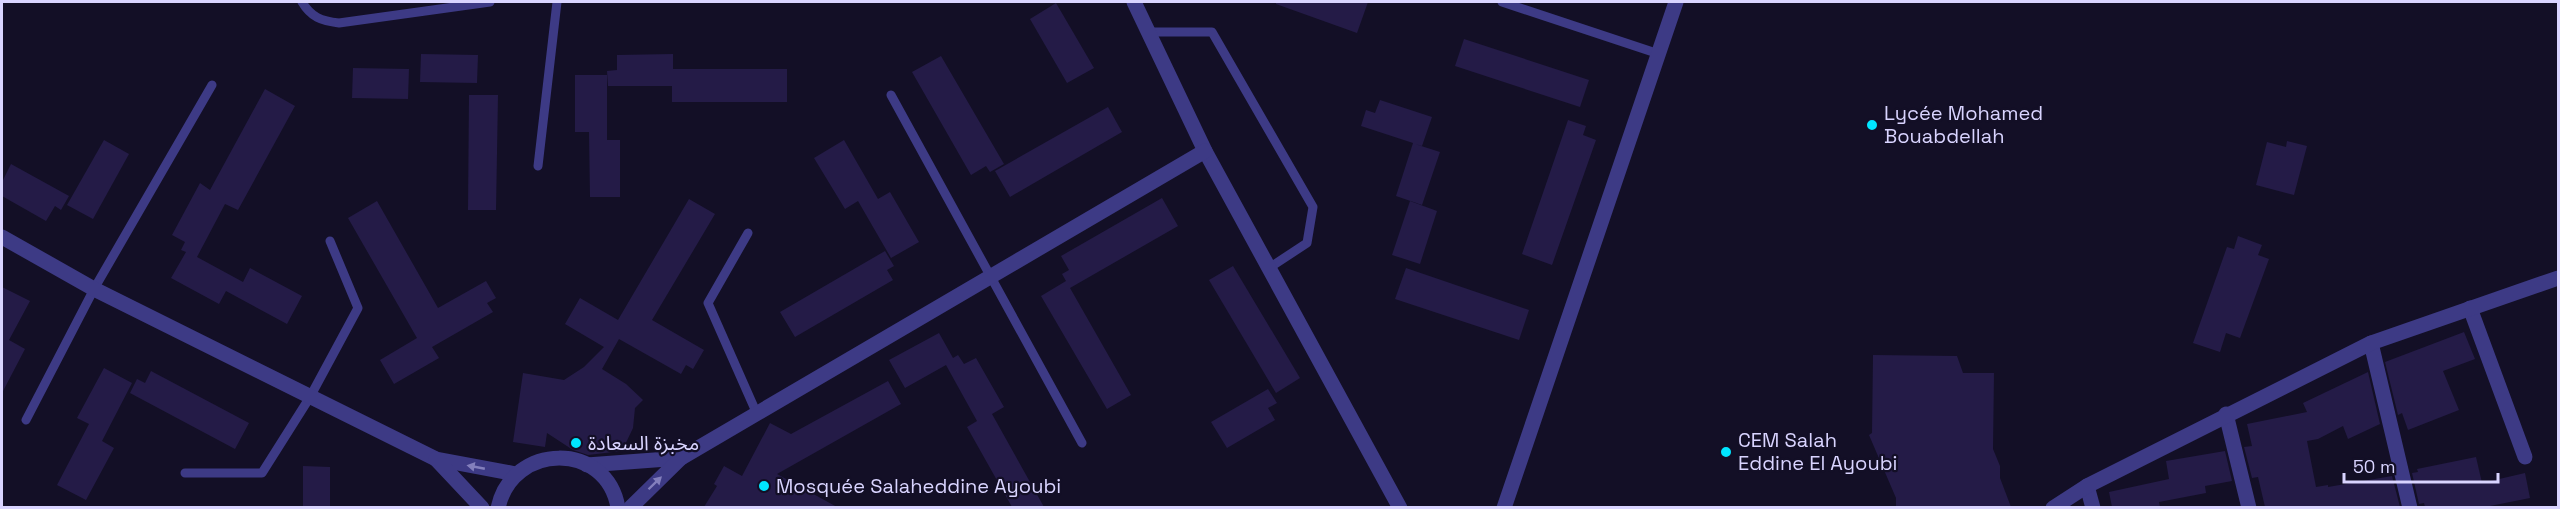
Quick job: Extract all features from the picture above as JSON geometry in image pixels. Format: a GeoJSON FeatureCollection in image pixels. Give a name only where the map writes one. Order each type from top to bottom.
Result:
{"type":"FeatureCollection","features":[{"type":"Feature","properties":{"kind":"street"},"geometry":{"type":"LineString","coordinates":[[1134,2],[1205,151],[1400,507]]}},
{"type":"Feature","properties":{"kind":"street"},"geometry":{"type":"LineString","coordinates":[[1504,507],[1676,2]]}},
{"type":"Feature","properties":{"kind":"street"},"geometry":{"type":"LineString","coordinates":[[630,507],[681,458],[1205,151]]}},
{"type":"Feature","properties":{"kind":"street"},"geometry":{"type":"LineString","coordinates":[[2,237],[94,289],[436,459],[516,474]]}},
{"type":"Feature","properties":{"kind":"street"},"geometry":{"type":"LineString","coordinates":[[2053,507],[2087,486],[2226,414],[2371,343],[2559,278]]}},
{"type":"Feature","properties":{"kind":"street"},"geometry":{"type":"LineString","coordinates":[[2470,308],[2525,457]]}},
{"type":"Feature","properties":{"kind":"street"},"geometry":{"type":"LineString","coordinates":[[2371,343],[2410,507]]}},
{"type":"Feature","properties":{"kind":"street"},"geometry":{"type":"LineString","coordinates":[[2226,414],[2249,507]]}},
{"type":"Feature","properties":{"kind":"street"},"geometry":{"type":"LineString","coordinates":[[498,507],[505,488],[516,474],[543,459],[558,458],[573,459],[600,474],[610,487],[618,507]]}},
{"type":"Feature","properties":{"kind":"street"},"geometry":{"type":"LineString","coordinates":[[587,465],[681,458]]}},
{"type":"Feature","properties":{"kind":"street"},"geometry":{"type":"LineString","coordinates":[[436,459],[482,507]]}},
{"type":"Feature","properties":{"kind":"street"},"geometry":{"type":"LineString","coordinates":[[2087,486],[2093,507]]}},
{"type":"Feature","properties":{"kind":"lane"},"geometry":{"type":"LineString","coordinates":[[303,2],[309,13],[322,21],[339,23],[490,2]]}},
{"type":"Feature","properties":{"kind":"lane"},"geometry":{"type":"LineString","coordinates":[[538,166],[557,2]]}},
{"type":"Feature","properties":{"kind":"lane"},"geometry":{"type":"LineString","coordinates":[[1502,2],[1659,54]]}},
{"type":"Feature","properties":{"kind":"lane"},"geometry":{"type":"LineString","coordinates":[[1148,32],[1212,32],[1313,207],[1307,243],[1269,268]]}},
{"type":"Feature","properties":{"kind":"lane"},"geometry":{"type":"LineString","coordinates":[[26,420],[94,289],[212,85]]}},
{"type":"Feature","properties":{"kind":"lane"},"geometry":{"type":"LineString","coordinates":[[891,95],[1083,443]]}},
{"type":"Feature","properties":{"kind":"lane"},"geometry":{"type":"LineString","coordinates":[[748,233],[708,303],[757,414]]}},
{"type":"Feature","properties":{"kind":"lane"},"geometry":{"type":"LineString","coordinates":[[185,473],[262,473],[310,397],[358,308],[330,241]]}},
{"type":"Feature","properties":{"kind":"building"},"geometry":{"type":"Polygon","coordinates":[[[1276,2],[1368,2],[1357,33],[1276,4],[1276,2]]]}},
{"type":"Feature","properties":{"kind":"building"},"geometry":{"type":"Polygon","coordinates":[[[1056,3],[1094,68],[1067,83],[1030,19],[1056,3]]]}},
{"type":"Feature","properties":{"kind":"building"},"geometry":{"type":"Polygon","coordinates":[[[1464,39],[1589,80],[1580,107],[1455,66],[1464,39]]]}},
{"type":"Feature","properties":{"kind":"building"},"geometry":{"type":"Polygon","coordinates":[[[421,54],[478,55],[477,83],[420,82],[421,54]]]}},
{"type":"Feature","properties":{"kind":"building"},"geometry":{"type":"Polygon","coordinates":[[[673,54],[673,69],[787,69],[787,102],[672,102],[672,86],[608,86],[607,71],[617,70],[617,55],[673,54]]]}},
{"type":"Feature","properties":{"kind":"building"},"geometry":{"type":"Polygon","coordinates":[[[941,56],[1004,164],[990,172],[986,166],[971,175],[912,72],[941,56]]]}},
{"type":"Feature","properties":{"kind":"building"},"geometry":{"type":"Polygon","coordinates":[[[353,68],[409,69],[408,99],[352,98],[353,68]]]}},
{"type":"Feature","properties":{"kind":"building"},"geometry":{"type":"Polygon","coordinates":[[[575,75],[607,75],[607,140],[620,140],[620,197],[590,197],[589,132],[575,132],[575,75]]]}},
{"type":"Feature","properties":{"kind":"building"},"geometry":{"type":"Polygon","coordinates":[[[265,89],[295,106],[238,210],[225,204],[197,257],[243,282],[250,268],[302,296],[287,324],[226,291],[219,304],[171,278],[186,252],[181,250],[185,242],[172,235],[200,183],[210,190],[265,89]]]}},
{"type":"Feature","properties":{"kind":"building"},"geometry":{"type":"Polygon","coordinates":[[[469,95],[498,95],[496,210],[468,210],[469,95]]]}},
{"type":"Feature","properties":{"kind":"building"},"geometry":{"type":"Polygon","coordinates":[[[1380,100],[1432,117],[1422,146],[1415,144],[1440,152],[1422,205],[1396,196],[1413,143],[1361,126],[1366,110],[1375,113],[1380,100]]]}},
{"type":"Feature","properties":{"kind":"building"},"geometry":{"type":"Polygon","coordinates":[[[1108,107],[1122,132],[1010,197],[995,171],[1108,107]]]}},
{"type":"Feature","properties":{"kind":"building"},"geometry":{"type":"Polygon","coordinates":[[[1568,120],[1586,126],[1583,135],[1596,140],[1552,265],[1522,254],[1568,120]]]}},
{"type":"Feature","properties":{"kind":"building"},"geometry":{"type":"Polygon","coordinates":[[[104,140],[129,154],[93,219],[67,205],[104,140]]]}},
{"type":"Feature","properties":{"kind":"building"},"geometry":{"type":"Polygon","coordinates":[[[844,140],[878,199],[890,192],[919,242],[891,258],[858,201],[845,209],[814,158],[844,140]]]}},
{"type":"Feature","properties":{"kind":"building"},"geometry":{"type":"Polygon","coordinates":[[[2287,141],[2307,146],[2294,195],[2256,185],[2267,142],[2286,147],[2287,141]]]}},
{"type":"Feature","properties":{"kind":"building"},"geometry":{"type":"Polygon","coordinates":[[[11,164],[69,196],[61,210],[55,206],[46,221],[2,196],[2,182],[11,164]]]}},
{"type":"Feature","properties":{"kind":"building"},"geometry":{"type":"Polygon","coordinates":[[[1162,198],[1178,226],[1070,288],[1131,395],[1107,409],[1041,296],[1066,281],[1062,274],[1069,270],[1061,256],[1162,198]]]}},
{"type":"Feature","properties":{"kind":"building"},"geometry":{"type":"Polygon","coordinates":[[[689,199],[715,214],[652,320],[704,350],[693,369],[686,365],[681,374],[619,339],[602,369],[626,384],[643,400],[635,408],[633,428],[622,451],[588,455],[573,450],[547,433],[545,447],[513,442],[523,373],[564,380],[584,367],[604,347],[565,324],[580,298],[618,320],[689,199]]]}},
{"type":"Feature","properties":{"kind":"building"},"geometry":{"type":"Polygon","coordinates":[[[377,201],[438,308],[486,281],[496,298],[487,303],[493,312],[432,347],[439,358],[394,384],[380,360],[417,338],[348,218],[377,201]]]}},
{"type":"Feature","properties":{"kind":"building"},"geometry":{"type":"Polygon","coordinates":[[[1410,201],[1437,211],[1420,264],[1392,255],[1410,201]]]}},
{"type":"Feature","properties":{"kind":"building"},"geometry":{"type":"Polygon","coordinates":[[[2238,236],[2262,245],[2258,255],[2269,259],[2240,338],[2226,333],[2220,352],[2193,343],[2227,247],[2234,249],[2238,236]]]}},
{"type":"Feature","properties":{"kind":"building"},"geometry":{"type":"Polygon","coordinates":[[[885,251],[894,266],[887,270],[893,280],[795,337],[780,312],[885,251]]]}},
{"type":"Feature","properties":{"kind":"building"},"geometry":{"type":"Polygon","coordinates":[[[1233,266],[1300,378],[1276,393],[1209,280],[1233,266]]]}},
{"type":"Feature","properties":{"kind":"building"},"geometry":{"type":"Polygon","coordinates":[[[1406,268],[1529,310],[1519,340],[1395,299],[1406,268]]]}},
{"type":"Feature","properties":{"kind":"building"},"geometry":{"type":"Polygon","coordinates":[[[2,287],[30,301],[9,340],[25,349],[2,393],[2,287]]]}},
{"type":"Feature","properties":{"kind":"building"},"geometry":{"type":"Polygon","coordinates":[[[2464,332],[2475,359],[2443,371],[2459,410],[2408,430],[2402,413],[2398,415],[2385,362],[2464,332]]]}},
{"type":"Feature","properties":{"kind":"building"},"geometry":{"type":"Polygon","coordinates":[[[939,333],[953,358],[958,355],[964,364],[976,358],[1004,407],[992,414],[1044,507],[1012,507],[967,427],[977,421],[946,365],[905,388],[889,360],[939,333]]]}},
{"type":"Feature","properties":{"kind":"building"},"geometry":{"type":"Polygon","coordinates":[[[1873,355],[1957,356],[1963,373],[1994,373],[1993,449],[2000,466],[2000,478],[2011,507],[1896,507],[1896,498],[1869,435],[1872,433],[1873,355]]]}},
{"type":"Feature","properties":{"kind":"building"},"geometry":{"type":"Polygon","coordinates":[[[104,368],[132,383],[102,441],[114,448],[86,500],[57,485],[89,424],[77,418],[104,368]]]}},
{"type":"Feature","properties":{"kind":"building"},"geometry":{"type":"Polygon","coordinates":[[[151,371],[249,423],[235,449],[130,393],[137,379],[145,383],[151,371]]]}},
{"type":"Feature","properties":{"kind":"building"},"geometry":{"type":"Polygon","coordinates":[[[2368,372],[2380,424],[2348,439],[2343,426],[2318,439],[2307,441],[2316,487],[2392,476],[2400,507],[2265,507],[2258,477],[2252,478],[2244,447],[2252,446],[2247,424],[2307,412],[2303,403],[2368,372]]]}},
{"type":"Feature","properties":{"kind":"building"},"geometry":{"type":"Polygon","coordinates":[[[888,381],[901,404],[777,474],[837,507],[704,507],[717,486],[714,484],[724,466],[742,476],[770,423],[791,434],[888,381]]]}},
{"type":"Feature","properties":{"kind":"building"},"geometry":{"type":"Polygon","coordinates":[[[1268,389],[1277,403],[1268,408],[1275,420],[1227,448],[1211,422],[1268,389]]]}},
{"type":"Feature","properties":{"kind":"building"},"geometry":{"type":"Polygon","coordinates":[[[2225,451],[2232,481],[2205,486],[2206,493],[2159,502],[2160,507],[2112,507],[2109,492],[2169,479],[2166,461],[2225,451]]]}},
{"type":"Feature","properties":{"kind":"building"},"geometry":{"type":"Polygon","coordinates":[[[2476,457],[2482,483],[2525,473],[2530,498],[2485,507],[2425,507],[2424,503],[2419,504],[2412,473],[2418,472],[2417,469],[2476,457]]]}},
{"type":"Feature","properties":{"kind":"building"},"geometry":{"type":"Polygon","coordinates":[[[303,466],[330,467],[330,507],[303,507],[303,466]]]}},
{"type":"Feature","properties":{"kind":"place","name":"Lycée Mohamed Bouabdellah"},"geometry":{"type":"Point","coordinates":[1872,125]}},
{"type":"Feature","properties":{"kind":"place","name":"مخبزة السعادة"},"geometry":{"type":"Point","coordinates":[576,443]}},
{"type":"Feature","properties":{"kind":"place","name":"CEM Salah Eddine El Ayoubi"},"geometry":{"type":"Point","coordinates":[1726,452]}},
{"type":"Feature","properties":{"kind":"place","name":"Mosquée Salaheddine Ayoubi"},"geometry":{"type":"Point","coordinates":[764,486]}}]}
